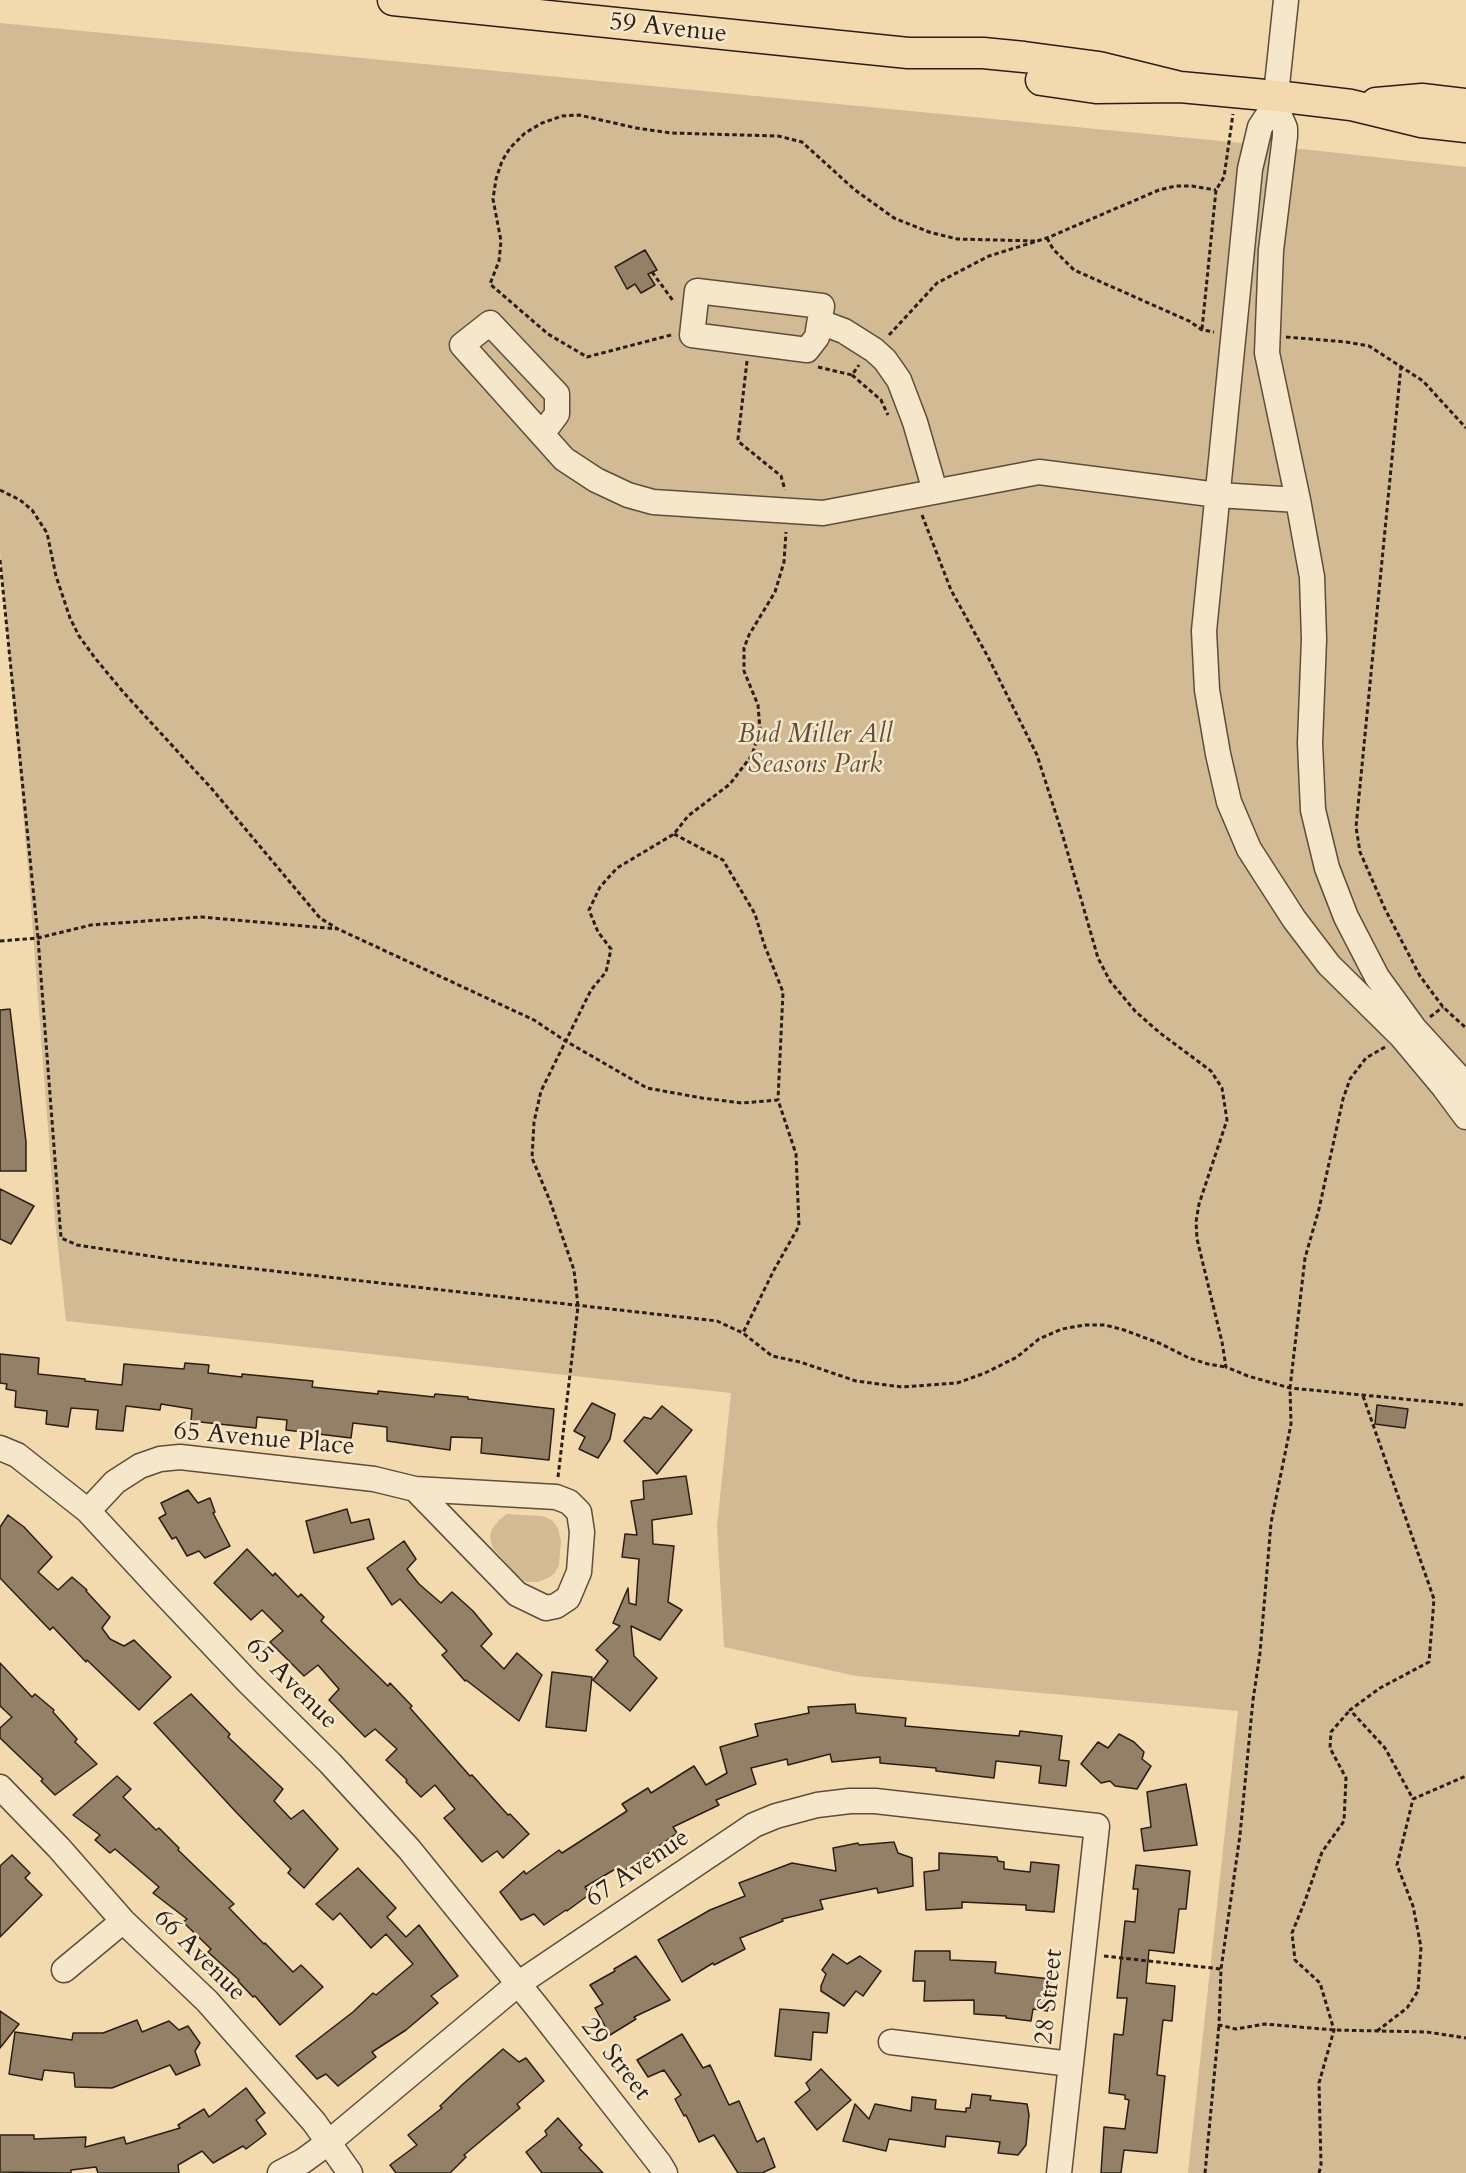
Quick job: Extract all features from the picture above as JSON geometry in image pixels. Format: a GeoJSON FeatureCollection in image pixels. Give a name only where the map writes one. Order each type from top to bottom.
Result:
{"type":"FeatureCollection","features":[{"type":"Feature","properties":{"kind":"main road","name":"59 Avenue"},"geometry":{"type":"LineString","coordinates":[[393,0],[908,53],[988,71],[1098,78],[1275,100],[1421,110]]}},
{"type":"Feature","properties":{"kind":"main road"},"geometry":{"type":"LineString","coordinates":[[1421,110],[1466,104]]}},
{"type":"Feature","properties":{"kind":"main road"},"geometry":{"type":"LineString","coordinates":[[1421,110],[1466,127]]}},
{"type":"Feature","properties":{"kind":"street"},"geometry":{"type":"LineString","coordinates":[[1286,0],[1275,100],[1260,127],[1250,169],[1204,631],[1207,690],[1229,802],[1250,849],[1294,919],[1329,964],[1402,1037],[1466,1117]]}},
{"type":"Feature","properties":{"kind":"street"},"geometry":{"type":"LineString","coordinates":[[1275,100],[1285,129],[1285,136],[1271,250],[1268,353],[1312,577],[1314,639],[1310,743],[1313,810],[1327,868],[1346,917],[1377,977],[1414,1028],[1466,1085]]}},
{"type":"Feature","properties":{"kind":"street"},"geometry":{"type":"LineString","coordinates":[[697,291],[822,306],[820,322],[818,337],[807,350],[692,335],[697,291]]}},
{"type":"Feature","properties":{"kind":"street"},"geometry":{"type":"LineString","coordinates":[[820,322],[844,331],[874,350],[885,360],[899,380],[918,431],[935,491]]}},
{"type":"Feature","properties":{"kind":"street"},"geometry":{"type":"LineString","coordinates":[[542,434],[564,459],[596,480],[628,495],[652,502],[823,513],[1039,472],[1218,495],[1298,500]]}},
{"type":"Feature","properties":{"kind":"street","name":"65 Avenue"},"geometry":{"type":"LineString","coordinates":[[0,1448],[17,1455],[88,1511],[232,1665],[330,1763],[409,1849],[518,1984]]}},
{"type":"Feature","properties":{"kind":"street","name":"65 Avenue Place"},"geometry":{"type":"LineString","coordinates":[[88,1511],[115,1482],[140,1466],[160,1459],[180,1457],[374,1479],[415,1489],[556,1497],[569,1502],[579,1512],[582,1532],[579,1572],[568,1598],[556,1606],[546,1608],[517,1594],[415,1489]]}},
{"type":"Feature","properties":{"kind":"street","name":"66 Avenue"},"geometry":{"type":"LineString","coordinates":[[0,1787],[59,1848],[123,1921],[207,2001],[329,2142],[351,2173]]}},
{"type":"Feature","properties":{"kind":"street","name":"67 Avenue"},"geometry":{"type":"LineString","coordinates":[[280,2173],[303,2161],[329,2142],[518,1984],[754,1825],[776,1816],[817,1805],[875,1801],[1097,1826]]}},
{"type":"Feature","properties":{"kind":"street","name":"28 Street"},"geometry":{"type":"LineString","coordinates":[[1059,2173],[1097,1826]]}},
{"type":"Feature","properties":{"kind":"street"},"geometry":{"type":"LineString","coordinates":[[64,1970],[123,1921]]}},
{"type":"Feature","properties":{"kind":"street","name":"29 Street"},"geometry":{"type":"LineString","coordinates":[[518,1984],[665,2173]]}},
{"type":"Feature","properties":{"kind":"street"},"geometry":{"type":"LineString","coordinates":[[891,2042],[1071,2064]]}},
{"type":"Feature","properties":{"kind":"path"},"geometry":{"type":"LineString","coordinates":[[671,335],[587,357],[548,334],[490,284],[499,261],[501,241],[493,199],[496,179],[502,161],[510,148],[525,134],[542,123],[561,116],[579,115],[636,128],[671,133],[778,136],[801,142],[855,190],[894,218],[929,232],[957,239],[1035,241]]}},
{"type":"Feature","properties":{"kind":"path"},"geometry":{"type":"LineString","coordinates":[[1202,330],[1216,190],[1224,177],[1232,119]]}},
{"type":"Feature","properties":{"kind":"path"},"geometry":{"type":"LineString","coordinates":[[883,341],[937,283],[989,256],[1047,238],[1159,190],[1176,186],[1192,186],[1216,190]]}},
{"type":"Feature","properties":{"kind":"path"},"geometry":{"type":"LineString","coordinates":[[1047,238],[1053,249],[1074,270],[1189,321],[1202,330],[1224,333]]}},
{"type":"Feature","properties":{"kind":"path"},"geometry":{"type":"LineString","coordinates":[[652,272],[674,300],[673,311]]}},
{"type":"Feature","properties":{"kind":"path"},"geometry":{"type":"LineString","coordinates":[[1281,337],[1369,346],[1423,381],[1466,428]]}},
{"type":"Feature","properties":{"kind":"path"},"geometry":{"type":"LineString","coordinates":[[748,356],[738,439],[781,476],[784,489]]}},
{"type":"Feature","properties":{"kind":"path"},"geometry":{"type":"LineString","coordinates":[[1401,366],[1356,827],[1360,852],[1385,909],[1420,976],[1443,1007],[1466,1028]]}},
{"type":"Feature","properties":{"kind":"path"},"geometry":{"type":"LineString","coordinates":[[852,375],[881,400],[892,423]]}},
{"type":"Feature","properties":{"kind":"path"},"geometry":{"type":"LineString","coordinates":[[0,490],[20,500],[33,510],[46,533],[56,576],[70,618],[79,636],[95,658],[212,789],[320,918],[338,929],[534,1020],[564,1041],[647,1088],[742,1103],[778,1100]]}},
{"type":"Feature","properties":{"kind":"path"},"geometry":{"type":"LineString","coordinates":[[920,511],[951,590],[988,657],[1037,755],[1098,958],[1110,981],[1135,1011],[1211,1071],[1222,1088],[1227,1120],[1199,1204],[1196,1222],[1197,1239],[1226,1367]]}},
{"type":"Feature","properties":{"kind":"path"},"geometry":{"type":"LineString","coordinates":[[558,1477],[578,1306],[574,1270],[532,1158],[534,1122],[541,1091],[591,990],[606,972],[611,949],[598,932],[589,910],[600,887],[617,868],[674,834],[688,816],[730,784],[752,755],[760,730],[758,705],[744,671],[744,648],[749,635],[775,592],[784,562],[786,532]]}},
{"type":"Feature","properties":{"kind":"path"},"geometry":{"type":"LineString","coordinates":[[0,560],[38,938],[61,1238],[77,1245],[166,1259],[717,1320],[743,1334],[772,1356],[800,1362],[856,1382],[902,1387],[957,1383],[985,1373],[1017,1357],[1039,1339],[1062,1329],[1084,1325],[1105,1325],[1159,1343],[1189,1358],[1226,1367],[1290,1388],[1466,1405]]}},
{"type":"Feature","properties":{"kind":"path"},"geometry":{"type":"LineString","coordinates":[[674,834],[723,860],[755,914],[783,992],[778,1100],[796,1154],[799,1226],[774,1270],[743,1334]]}},
{"type":"Feature","properties":{"kind":"path"},"geometry":{"type":"LineString","coordinates":[[0,941],[38,938],[91,925],[201,916],[338,929]]}},
{"type":"Feature","properties":{"kind":"path"},"geometry":{"type":"LineString","coordinates":[[1424,1022],[1443,1007]]}},
{"type":"Feature","properties":{"kind":"path"},"geometry":{"type":"LineString","coordinates":[[1205,2173],[1219,2025],[1221,1969],[1240,1835],[1253,1700],[1260,1653],[1271,1523],[1292,1424],[1290,1388],[1305,1258],[1319,1209],[1343,1099],[1350,1079],[1357,1067],[1390,1043]]}},
{"type":"Feature","properties":{"kind":"path"},"geometry":{"type":"LineString","coordinates":[[1319,2173],[1319,2084],[1334,2030],[1320,1983],[1295,1960],[1292,1933],[1322,1852],[1344,1821],[1346,1778],[1330,1748],[1331,1732],[1350,1710],[1380,1688],[1429,1662],[1434,1599],[1363,1396]]}},
{"type":"Feature","properties":{"kind":"path"},"geometry":{"type":"LineString","coordinates":[[1350,1710],[1385,1748],[1413,1799],[1397,1865],[1413,1906],[1421,1947],[1418,1991],[1407,2008],[1377,2031]]}},
{"type":"Feature","properties":{"kind":"path"},"geometry":{"type":"LineString","coordinates":[[1413,1799],[1466,1776]]}},
{"type":"Feature","properties":{"kind":"path"},"geometry":{"type":"LineString","coordinates":[[1102,1956],[1221,1969]]}},
{"type":"Feature","properties":{"kind":"path"},"geometry":{"type":"LineString","coordinates":[[1219,2025],[1236,2029],[1265,2024],[1334,2030],[1427,2032],[1466,2038]]}},
{"type":"Feature","properties":{"kind":"green space","name":"Bud Miller All Seasons Park"},"geometry":{"type":"Polygon","coordinates":[[[0,23],[1283,147],[1466,167],[1466,2173],[1188,2173],[1238,1711],[856,1676],[724,1647],[717,1526],[731,1393],[66,1321],[55,1220],[29,880],[0,552],[0,23]]]}},
{"type":"Feature","properties":{"kind":"green space"},"geometry":{"type":"Polygon","coordinates":[[[507,1514],[542,1516],[552,1520],[558,1528],[561,1541],[559,1565],[555,1573],[538,1582],[526,1582],[492,1547],[490,1536],[492,1529],[507,1514]]]}},
{"type":"Feature","properties":{"kind":"building"},"geometry":{"type":"Polygon","coordinates":[[[645,250],[657,270],[648,274],[655,285],[641,293],[635,284],[627,289],[615,267],[645,250]]]}},
{"type":"Feature","properties":{"kind":"building"},"geometry":{"type":"Polygon","coordinates":[[[10,1009],[26,1142],[26,1171],[0,1171],[0,1010],[10,1009]]]}},
{"type":"Feature","properties":{"kind":"building"},"geometry":{"type":"Polygon","coordinates":[[[0,1189],[34,1206],[11,1244],[0,1239],[0,1189]]]}},
{"type":"Feature","properties":{"kind":"building"},"geometry":{"type":"Polygon","coordinates":[[[0,1354],[39,1358],[38,1374],[122,1385],[124,1364],[184,1369],[185,1363],[209,1365],[208,1373],[313,1381],[312,1387],[378,1394],[378,1391],[434,1397],[435,1394],[468,1397],[468,1399],[554,1409],[549,1460],[481,1453],[482,1438],[451,1437],[450,1450],[387,1441],[387,1427],[353,1423],[351,1438],[286,1430],[287,1420],[257,1417],[256,1428],[191,1421],[192,1409],[161,1404],[160,1410],[126,1406],[123,1431],[96,1429],[98,1410],[71,1408],[68,1427],[46,1424],[47,1411],[15,1407],[16,1391],[6,1389],[7,1384],[0,1383],[0,1354]]]}},
{"type":"Feature","properties":{"kind":"building"},"geometry":{"type":"Polygon","coordinates":[[[592,1403],[615,1414],[610,1439],[598,1458],[579,1449],[585,1437],[574,1431],[592,1403]]]}},
{"type":"Feature","properties":{"kind":"building"},"geometry":{"type":"Polygon","coordinates":[[[1377,1405],[1408,1409],[1405,1428],[1375,1424],[1377,1405]]]}},
{"type":"Feature","properties":{"kind":"building"},"geometry":{"type":"Polygon","coordinates":[[[662,1406],[692,1430],[657,1474],[624,1441],[644,1417],[651,1419],[662,1406]]]}},
{"type":"Feature","properties":{"kind":"building"},"geometry":{"type":"Polygon","coordinates":[[[686,1476],[692,1514],[652,1520],[653,1544],[674,1546],[668,1602],[682,1610],[660,1640],[631,1626],[634,1656],[657,1678],[630,1711],[593,1680],[608,1661],[596,1650],[620,1626],[613,1623],[628,1588],[629,1603],[636,1605],[639,1559],[622,1557],[625,1534],[637,1535],[631,1501],[644,1499],[643,1481],[686,1476]]]}},
{"type":"Feature","properties":{"kind":"building"},"geometry":{"type":"Polygon","coordinates":[[[188,1490],[198,1503],[210,1498],[215,1512],[213,1513],[230,1546],[205,1558],[199,1551],[187,1556],[176,1537],[172,1539],[159,1518],[166,1514],[161,1503],[188,1490]]]}},
{"type":"Feature","properties":{"kind":"building"},"geometry":{"type":"Polygon","coordinates":[[[347,1509],[351,1523],[369,1519],[374,1539],[314,1553],[306,1521],[347,1509]]]}},
{"type":"Feature","properties":{"kind":"building"},"geometry":{"type":"Polygon","coordinates":[[[8,1515],[24,1527],[52,1557],[38,1572],[58,1590],[72,1577],[87,1590],[110,1617],[102,1628],[110,1639],[124,1646],[134,1640],[171,1677],[139,1710],[87,1660],[86,1662],[53,1627],[50,1630],[0,1578],[0,1527],[8,1515]]]}},
{"type":"Feature","properties":{"kind":"building"},"geometry":{"type":"Polygon","coordinates":[[[404,1541],[416,1559],[407,1569],[419,1584],[441,1603],[452,1592],[473,1611],[492,1634],[481,1646],[504,1669],[517,1653],[542,1675],[519,1721],[465,1681],[442,1655],[447,1651],[400,1599],[392,1605],[367,1568],[404,1541]]]}},
{"type":"Feature","properties":{"kind":"building"},"geometry":{"type":"Polygon","coordinates":[[[247,1549],[273,1576],[275,1573],[298,1597],[301,1594],[324,1617],[321,1621],[388,1686],[390,1683],[470,1776],[472,1775],[508,1815],[510,1814],[529,1834],[503,1858],[497,1851],[482,1862],[444,1818],[455,1809],[435,1785],[421,1797],[386,1760],[397,1749],[375,1729],[365,1737],[329,1700],[339,1689],[318,1665],[304,1676],[270,1642],[283,1631],[262,1610],[251,1620],[214,1583],[247,1549]]]}},
{"type":"Feature","properties":{"kind":"building"},"geometry":{"type":"Polygon","coordinates":[[[0,1663],[32,1697],[35,1694],[54,1710],[53,1712],[77,1739],[75,1742],[97,1764],[55,1795],[41,1781],[43,1779],[0,1738],[0,1728],[12,1717],[0,1706],[0,1663]]]}},
{"type":"Feature","properties":{"kind":"building"},"geometry":{"type":"Polygon","coordinates":[[[552,1672],[592,1677],[586,1731],[546,1727],[552,1672]]]}},
{"type":"Feature","properties":{"kind":"building"},"geometry":{"type":"Polygon","coordinates":[[[191,1694],[230,1734],[228,1737],[283,1789],[274,1801],[291,1819],[303,1810],[338,1849],[304,1888],[288,1873],[291,1869],[154,1723],[191,1694]]]}},
{"type":"Feature","properties":{"kind":"building"},"geometry":{"type":"Polygon","coordinates":[[[855,1704],[856,1713],[906,1718],[905,1726],[1019,1736],[1020,1731],[1062,1736],[1059,1760],[1069,1761],[1066,1786],[1039,1783],[1041,1766],[996,1761],[994,1778],[936,1771],[936,1768],[880,1763],[880,1757],[832,1762],[830,1754],[788,1765],[787,1759],[751,1768],[756,1784],[716,1800],[719,1805],[673,1827],[677,1833],[621,1873],[617,1868],[585,1887],[590,1894],[544,1925],[534,1914],[521,1920],[500,1892],[524,1871],[526,1874],[559,1850],[562,1853],[627,1811],[622,1804],[648,1788],[651,1793],[694,1766],[706,1785],[727,1773],[720,1747],[758,1736],[755,1724],[809,1713],[808,1707],[855,1704]]]}},
{"type":"Feature","properties":{"kind":"building"},"geometry":{"type":"Polygon","coordinates":[[[1119,1734],[1134,1742],[1144,1752],[1142,1759],[1151,1766],[1137,1789],[1115,1786],[1110,1781],[1101,1783],[1081,1764],[1098,1742],[1108,1748],[1119,1734]]]}},
{"type":"Feature","properties":{"kind":"building"},"geometry":{"type":"Polygon","coordinates":[[[117,1776],[131,1789],[123,1797],[156,1830],[159,1828],[179,1848],[178,1850],[234,1904],[229,1908],[264,1944],[293,1972],[301,1965],[323,1987],[280,2025],[255,1996],[253,1997],[239,1980],[208,1952],[211,1949],[183,1922],[187,1919],[153,1893],[159,1887],[115,1849],[110,1853],[95,1840],[100,1835],[73,1815],[117,1776]]]}},
{"type":"Feature","properties":{"kind":"building"},"geometry":{"type":"Polygon","coordinates":[[[1186,1784],[1197,1845],[1144,1851],[1141,1829],[1151,1827],[1147,1792],[1186,1784]]]}},
{"type":"Feature","properties":{"kind":"building"},"geometry":{"type":"Polygon","coordinates":[[[894,1842],[898,1853],[912,1858],[913,1886],[878,1893],[877,1888],[820,1900],[823,1909],[782,1919],[783,1921],[740,1938],[745,1949],[714,1965],[713,1963],[682,1982],[658,1940],[710,1910],[745,1896],[739,1883],[792,1863],[836,1871],[833,1848],[858,1843],[859,1845],[894,1842]]]}},
{"type":"Feature","properties":{"kind":"building"},"geometry":{"type":"Polygon","coordinates":[[[939,1853],[997,1857],[998,1861],[1004,1862],[1004,1869],[1030,1872],[1031,1862],[1059,1865],[1054,1912],[1026,1910],[1026,1905],[962,1902],[962,1908],[926,1910],[924,1872],[939,1870],[939,1853]]]}},
{"type":"Feature","properties":{"kind":"building"},"geometry":{"type":"Polygon","coordinates":[[[12,1855],[30,1873],[25,1878],[42,1895],[0,1937],[0,1866],[12,1855]]]}},
{"type":"Feature","properties":{"kind":"building"},"geometry":{"type":"Polygon","coordinates":[[[1136,1865],[1190,1871],[1186,1909],[1179,1909],[1174,1953],[1149,1950],[1146,1983],[1175,1986],[1172,2021],[1163,2020],[1157,2075],[1165,2076],[1157,2153],[1124,2150],[1121,2173],[1101,2173],[1104,2127],[1125,2129],[1129,2100],[1125,2099],[1125,2095],[1109,2093],[1114,2034],[1123,2035],[1127,1998],[1117,1998],[1125,1921],[1135,1922],[1138,1889],[1133,1889],[1136,1865]]]}},
{"type":"Feature","properties":{"kind":"building"},"geometry":{"type":"Polygon","coordinates":[[[358,1868],[396,1908],[387,1917],[406,1937],[419,1925],[458,1976],[431,1996],[438,2003],[406,2030],[372,2052],[376,2057],[338,2086],[326,2074],[317,2079],[296,2056],[353,2012],[373,1993],[376,1995],[413,1964],[386,1934],[371,1948],[340,1913],[333,1920],[316,1904],[358,1868]]]}},
{"type":"Feature","properties":{"kind":"building"},"geometry":{"type":"Polygon","coordinates":[[[915,1951],[950,1951],[950,1960],[996,1962],[995,1973],[1051,1979],[1048,2011],[1033,2009],[1031,2021],[1006,2018],[1006,2016],[974,2014],[974,2000],[924,2001],[925,1981],[913,1981],[915,1951]]]}},
{"type":"Feature","properties":{"kind":"building"},"geometry":{"type":"Polygon","coordinates":[[[833,1954],[847,1964],[860,1956],[881,1971],[863,1996],[856,1991],[844,2006],[821,1991],[826,1974],[822,1970],[833,1954]]]}},
{"type":"Feature","properties":{"kind":"building"},"geometry":{"type":"Polygon","coordinates":[[[636,1956],[670,2000],[634,2017],[636,2019],[610,2035],[595,2008],[603,2004],[590,1985],[636,1956]]]}},
{"type":"Feature","properties":{"kind":"building"},"geometry":{"type":"Polygon","coordinates":[[[780,2009],[829,2013],[827,2033],[813,2032],[811,2060],[775,2056],[780,2009]]]}},
{"type":"Feature","properties":{"kind":"building"},"geometry":{"type":"Polygon","coordinates":[[[0,2011],[19,2024],[0,2048],[0,2011]]]}},
{"type":"Feature","properties":{"kind":"building"},"geometry":{"type":"Polygon","coordinates":[[[137,2020],[142,2032],[169,2021],[179,2030],[188,2026],[200,2043],[195,2051],[200,2065],[176,2075],[170,2065],[112,2088],[75,2087],[74,2073],[44,2070],[42,2080],[9,2074],[15,2032],[72,2040],[73,2033],[103,2033],[137,2020]]]}},
{"type":"Feature","properties":{"kind":"building"},"geometry":{"type":"Polygon","coordinates":[[[682,2034],[703,2068],[710,2065],[729,2105],[739,2101],[757,2142],[764,2138],[775,2167],[762,2173],[738,2173],[714,2135],[699,2142],[686,2115],[684,2116],[675,2099],[681,2095],[664,2070],[648,2077],[637,2060],[682,2034]]]}},
{"type":"Feature","properties":{"kind":"building"},"geometry":{"type":"Polygon","coordinates":[[[503,2049],[519,2062],[526,2058],[544,2081],[517,2104],[520,2108],[464,2155],[466,2157],[450,2173],[396,2173],[390,2165],[417,2145],[408,2135],[442,2108],[440,2106],[503,2049]]]}},
{"type":"Feature","properties":{"kind":"building"},"geometry":{"type":"Polygon","coordinates":[[[821,2069],[851,2100],[817,2130],[795,2102],[810,2090],[806,2083],[821,2069]]]}},
{"type":"Feature","properties":{"kind":"building"},"geometry":{"type":"Polygon","coordinates":[[[246,2088],[265,2113],[256,2120],[266,2134],[246,2149],[243,2146],[213,2163],[202,2151],[178,2165],[179,2173],[98,2173],[96,2167],[71,2170],[71,2173],[0,2172],[0,2135],[34,2135],[34,2139],[86,2137],[85,2147],[124,2137],[126,2144],[180,2128],[178,2125],[204,2109],[209,2117],[246,2088]]]}},
{"type":"Feature","properties":{"kind":"building"},"geometry":{"type":"Polygon","coordinates":[[[972,2094],[991,2096],[990,2100],[1027,2104],[1029,2115],[1026,2145],[1018,2155],[998,2153],[1000,2142],[946,2136],[945,2147],[889,2139],[886,2151],[843,2141],[855,2104],[869,2119],[875,2104],[911,2111],[912,2097],[936,2100],[935,2109],[966,2112],[966,2108],[970,2108],[972,2094]]]}},
{"type":"Feature","properties":{"kind":"building"},"geometry":{"type":"Polygon","coordinates":[[[558,2118],[582,2145],[579,2148],[603,2173],[542,2173],[526,2152],[547,2135],[545,2131],[558,2118]]]}}]}
